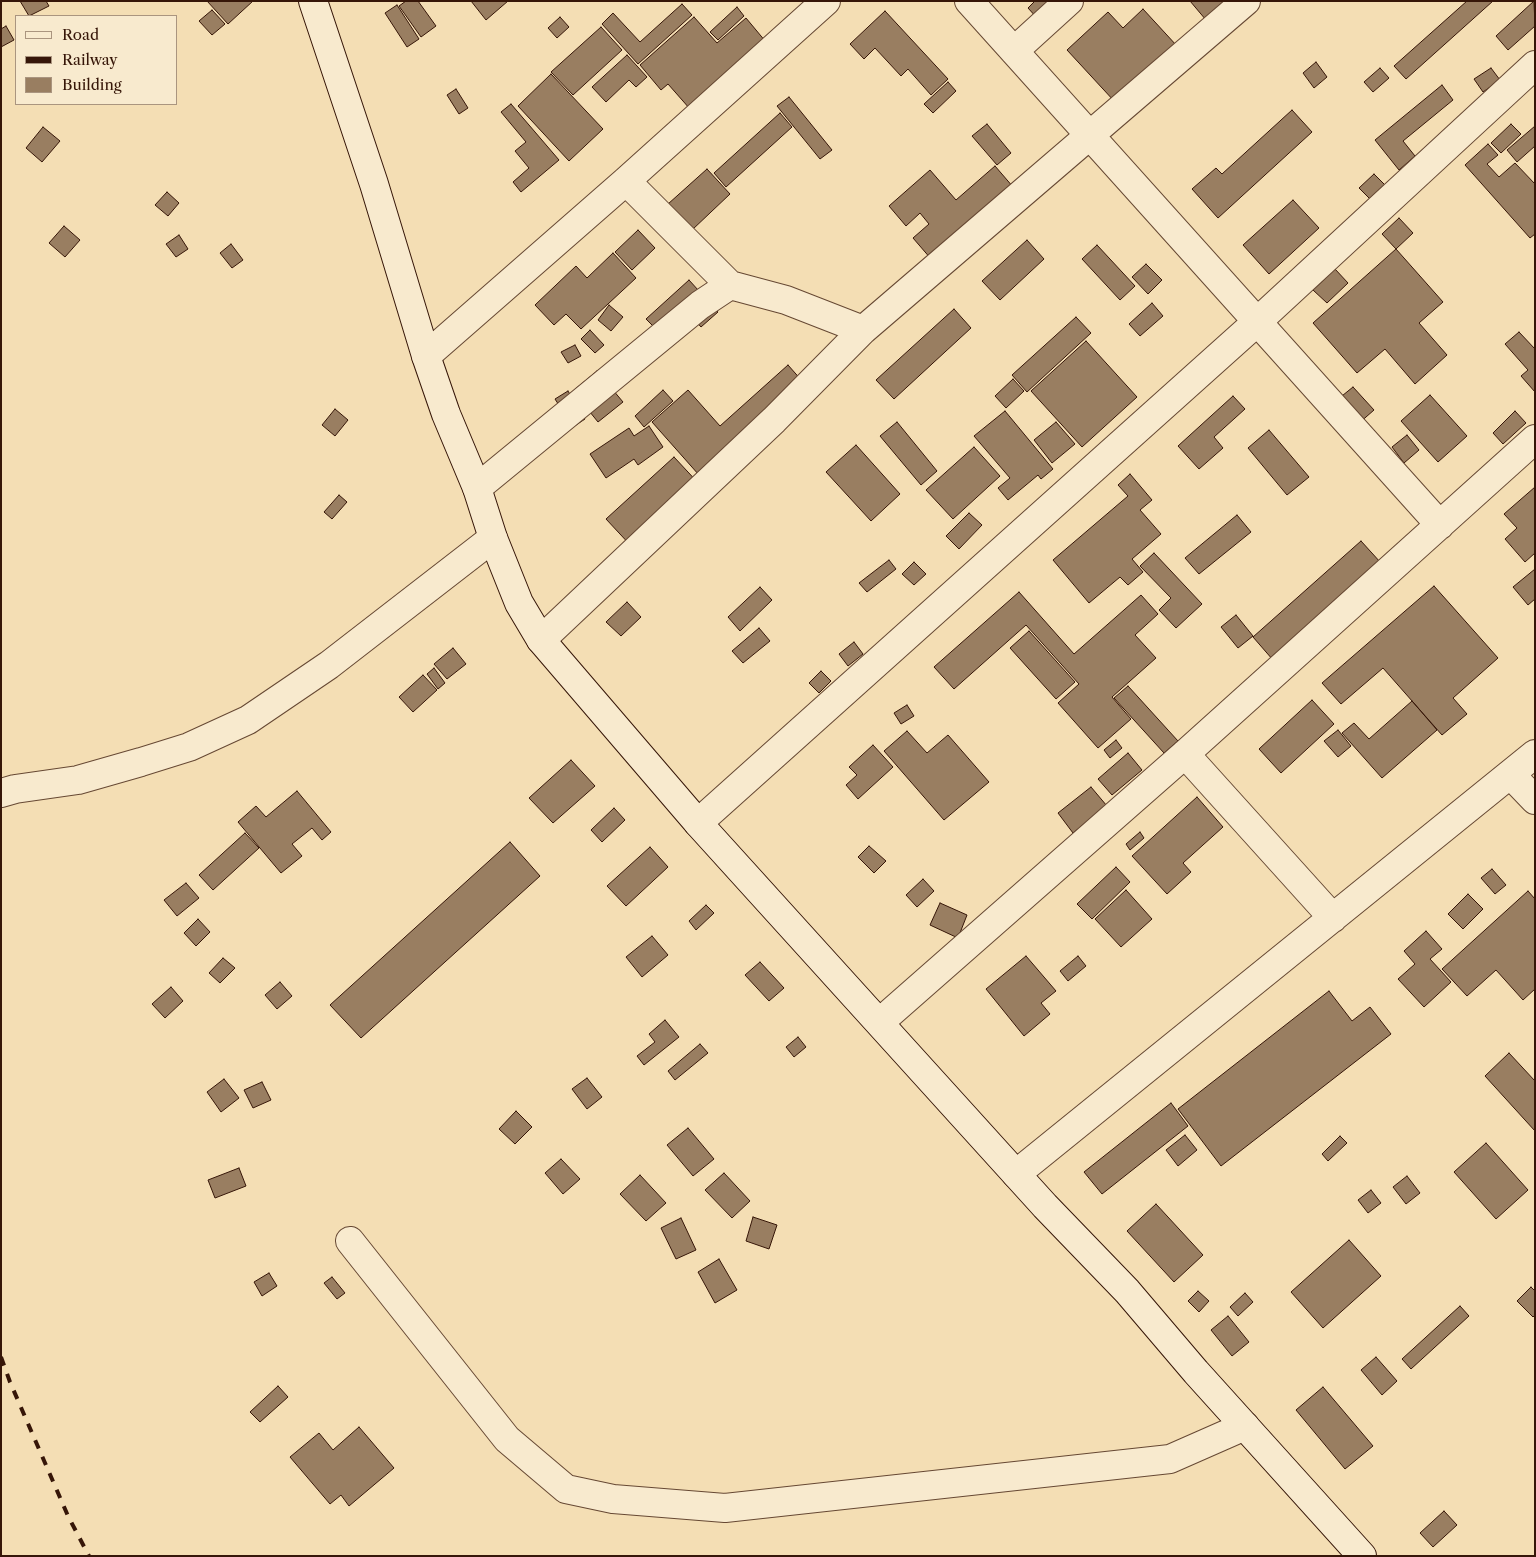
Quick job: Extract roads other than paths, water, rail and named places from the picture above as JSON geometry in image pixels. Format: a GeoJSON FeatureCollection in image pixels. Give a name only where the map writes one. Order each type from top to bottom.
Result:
{"type":"FeatureCollection","features":[{"type":"Feature","properties":{"kind":"street"},"geometry":{"type":"LineString","coordinates":[[313,1],[374,184],[426,356],[446,414],[519,603],[541,640],[698,823],[1016,1174],[1127,1291],[1196,1372],[1362,1556]]}},
{"type":"Feature","properties":{"kind":"street"},"geometry":{"type":"LineString","coordinates":[[426,356],[626,181],[826,1]]}},
{"type":"Feature","properties":{"kind":"street"},"geometry":{"type":"LineString","coordinates":[[969,1],[1440,525]]}},
{"type":"Feature","properties":{"kind":"street"},"geometry":{"type":"LineString","coordinates":[[1014,51],[1068,1]]}},
{"type":"Feature","properties":{"kind":"street"},"geometry":{"type":"LineString","coordinates":[[541,640],[774,420],[863,330],[1246,1]]}},
{"type":"Feature","properties":{"kind":"street"},"geometry":{"type":"LineString","coordinates":[[698,823],[1258,321],[1535,65]]}},
{"type":"Feature","properties":{"kind":"street"},"geometry":{"type":"LineString","coordinates":[[626,181],[730,285],[786,300],[863,330]]}},
{"type":"Feature","properties":{"kind":"street"},"geometry":{"type":"LineString","coordinates":[[476,488],[700,305],[730,285]]}},
{"type":"Feature","properties":{"kind":"street"},"geometry":{"type":"LineString","coordinates":[[880,1022],[1185,754],[1535,439]]}},
{"type":"Feature","properties":{"kind":"street"},"geometry":{"type":"LineString","coordinates":[[1,793],[15,789],[78,780],[141,762],[189,747],[248,720],[329,665],[493,538]]}},
{"type":"Feature","properties":{"kind":"street"},"geometry":{"type":"LineString","coordinates":[[1185,754],[1333,918]]}},
{"type":"Feature","properties":{"kind":"street"},"geometry":{"type":"LineString","coordinates":[[1016,1174],[1535,754]]}},
{"type":"Feature","properties":{"kind":"street"},"geometry":{"type":"LineString","coordinates":[[1511,775],[1535,800]]}},
{"type":"Feature","properties":{"kind":"street"},"geometry":{"type":"LineString","coordinates":[[350,1241],[506,1440],[566,1489],[613,1499],[725,1508],[1170,1459],[1245,1426]]}},
{"type":"Feature","properties":{"kind":"railway"},"geometry":{"type":"LineString","coordinates":[[1,1357],[68,1516],[89,1556]]}}]}
